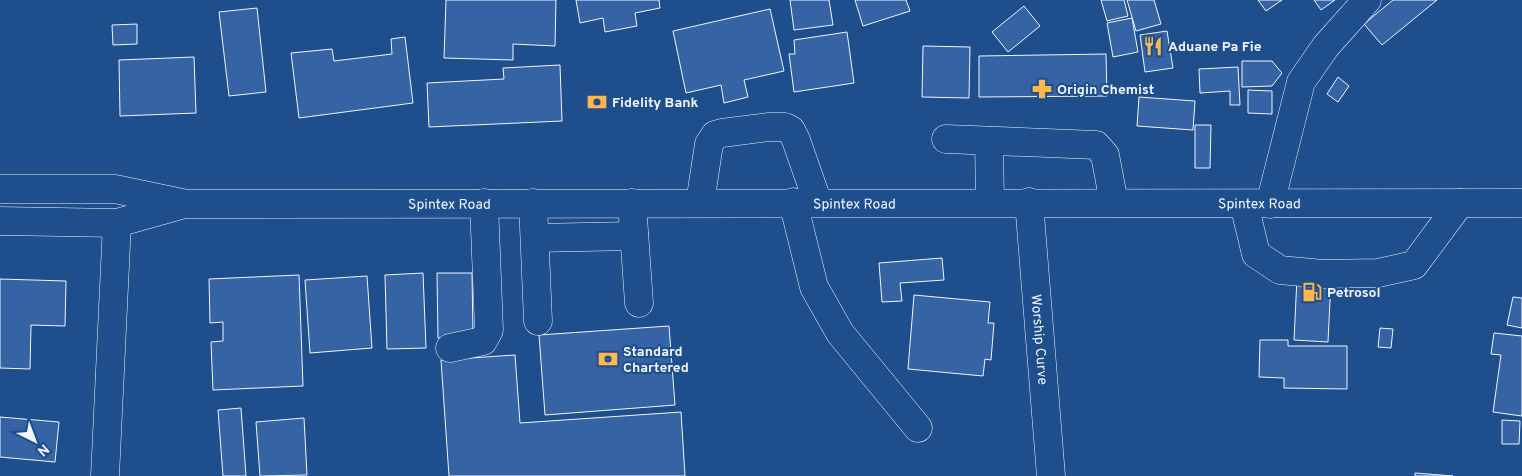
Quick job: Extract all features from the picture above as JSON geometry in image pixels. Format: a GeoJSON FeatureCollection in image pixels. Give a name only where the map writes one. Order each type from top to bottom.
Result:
{"type":"FeatureCollection","features":[{"type":"Feature","properties":{"kind":"main road"},"geometry":{"type":"LineString","coordinates":[[1367,0],[1326,46],[1301,82],[1257,204],[1256,254],[1280,270],[1323,274],[1378,273],[1414,265],[1460,203]]}},
{"type":"Feature","properties":{"kind":"main road"},"geometry":{"type":"LineString","coordinates":[[700,203],[709,144],[715,135],[777,127],[785,127],[791,130],[796,140],[806,203],[814,287],[840,332],[918,428]]}},
{"type":"Feature","properties":{"kind":"main road"},"geometry":{"type":"LineString","coordinates":[[946,139],[1096,145],[1105,155],[1114,203]]}},
{"type":"Feature","properties":{"kind":"main road"},"geometry":{"type":"LineString","coordinates":[[989,141],[990,202]]}},
{"type":"Feature","properties":{"kind":"main road","name":"Spintex Road"},"geometry":{"type":"LineString","coordinates":[[0,189],[115,189],[187,204],[1522,203]]}},
{"type":"Feature","properties":{"kind":"main road","name":"Worship Curve"},"geometry":{"type":"LineString","coordinates":[[1029,202],[1051,476]]}},
{"type":"Feature","properties":{"kind":"main road"},"geometry":{"type":"LineString","coordinates":[[450,348],[483,341],[489,330],[484,203]]}},
{"type":"Feature","properties":{"kind":"main road"},"geometry":{"type":"LineString","coordinates":[[534,203],[538,320]]}},
{"type":"Feature","properties":{"kind":"main road"},"geometry":{"type":"LineString","coordinates":[[632,203],[639,303]]}},
{"type":"Feature","properties":{"kind":"main road","name":"Spintex Road"},"geometry":{"type":"LineString","coordinates":[[0,222],[117,223],[187,204]]}},
{"type":"Feature","properties":{"kind":"main road"},"geometry":{"type":"LineString","coordinates":[[106,476],[117,223]]}},
{"type":"Feature","properties":{"kind":"main road"},"geometry":{"type":"LineString","coordinates":[[535,238],[634,236]]}},
{"type":"Feature","properties":{"kind":"building"},"geometry":{"type":"Polygon","coordinates":[[[446,0],[556,0],[555,46],[513,44],[513,60],[444,58],[446,0]]]}},
{"type":"Feature","properties":{"kind":"building"},"geometry":{"type":"Polygon","coordinates":[[[576,0],[659,0],[660,8],[635,13],[637,26],[605,32],[603,18],[580,23],[576,0]]]}},
{"type":"Feature","properties":{"kind":"building"},"geometry":{"type":"Polygon","coordinates":[[[790,0],[829,0],[833,25],[794,30],[790,0]]]}},
{"type":"Feature","properties":{"kind":"building"},"geometry":{"type":"Polygon","coordinates":[[[855,0],[906,0],[910,11],[863,26],[855,0]]]}},
{"type":"Feature","properties":{"kind":"building"},"geometry":{"type":"Polygon","coordinates":[[[1101,0],[1124,0],[1128,16],[1107,21],[1101,0]]]}},
{"type":"Feature","properties":{"kind":"building"},"geometry":{"type":"Polygon","coordinates":[[[1127,0],[1154,0],[1161,24],[1136,31],[1127,0]]]}},
{"type":"Feature","properties":{"kind":"building"},"geometry":{"type":"Polygon","coordinates":[[[1258,0],[1282,0],[1266,11],[1258,0]]]}},
{"type":"Feature","properties":{"kind":"building"},"geometry":{"type":"Polygon","coordinates":[[[1314,0],[1335,0],[1321,10],[1314,0]]]}},
{"type":"Feature","properties":{"kind":"building"},"geometry":{"type":"Polygon","coordinates":[[[1393,0],[1437,0],[1382,45],[1364,24],[1393,0]]]}},
{"type":"Feature","properties":{"kind":"building"},"geometry":{"type":"Polygon","coordinates":[[[1024,6],[1040,26],[1008,52],[992,32],[1024,6]]]}},
{"type":"Feature","properties":{"kind":"building"},"geometry":{"type":"Polygon","coordinates":[[[257,8],[266,92],[229,96],[219,12],[257,8]]]}},
{"type":"Feature","properties":{"kind":"building"},"geometry":{"type":"Polygon","coordinates":[[[770,9],[784,71],[744,80],[748,97],[724,103],[721,85],[686,93],[673,31],[770,9]]]}},
{"type":"Feature","properties":{"kind":"building"},"geometry":{"type":"Polygon","coordinates":[[[1132,18],[1138,52],[1113,57],[1107,23],[1132,18]]]}},
{"type":"Feature","properties":{"kind":"building"},"geometry":{"type":"Polygon","coordinates":[[[137,24],[137,44],[113,45],[112,25],[137,24]]]}},
{"type":"Feature","properties":{"kind":"building"},"geometry":{"type":"Polygon","coordinates":[[[1167,31],[1173,68],[1145,72],[1140,35],[1167,31]]]}},
{"type":"Feature","properties":{"kind":"building"},"geometry":{"type":"Polygon","coordinates":[[[847,32],[854,83],[794,92],[789,54],[795,54],[794,40],[847,32]]]}},
{"type":"Feature","properties":{"kind":"building"},"geometry":{"type":"Polygon","coordinates":[[[405,37],[413,103],[299,118],[291,53],[332,49],[334,61],[392,54],[391,39],[405,37]]]}},
{"type":"Feature","properties":{"kind":"building"},"geometry":{"type":"Polygon","coordinates":[[[923,46],[970,47],[969,98],[922,97],[923,46]]]}},
{"type":"Feature","properties":{"kind":"building"},"geometry":{"type":"Polygon","coordinates":[[[1106,54],[1107,96],[979,97],[979,56],[1106,54]]]}},
{"type":"Feature","properties":{"kind":"building"},"geometry":{"type":"Polygon","coordinates":[[[194,57],[196,113],[120,116],[119,60],[194,57]]]}},
{"type":"Feature","properties":{"kind":"building"},"geometry":{"type":"Polygon","coordinates":[[[1242,61],[1272,61],[1282,73],[1272,86],[1242,87],[1242,61]]]}},
{"type":"Feature","properties":{"kind":"building"},"geometry":{"type":"Polygon","coordinates":[[[560,65],[562,121],[429,127],[427,83],[504,79],[503,68],[560,65]]]}},
{"type":"Feature","properties":{"kind":"building"},"geometry":{"type":"Polygon","coordinates":[[[1238,67],[1240,105],[1230,105],[1230,91],[1200,93],[1199,69],[1238,67]]]}},
{"type":"Feature","properties":{"kind":"building"},"geometry":{"type":"Polygon","coordinates":[[[1338,77],[1349,86],[1338,102],[1327,94],[1338,77]]]}},
{"type":"Feature","properties":{"kind":"building"},"geometry":{"type":"Polygon","coordinates":[[[1248,90],[1272,91],[1272,114],[1248,113],[1248,90]]]}},
{"type":"Feature","properties":{"kind":"building"},"geometry":{"type":"Polygon","coordinates":[[[1139,97],[1195,101],[1193,130],[1137,126],[1139,97]]]}},
{"type":"Feature","properties":{"kind":"building"},"geometry":{"type":"Polygon","coordinates":[[[1195,125],[1211,125],[1210,168],[1195,168],[1195,125]]]}},
{"type":"Feature","properties":{"kind":"building"},"geometry":{"type":"Polygon","coordinates":[[[942,258],[944,280],[900,283],[902,301],[882,302],[879,263],[942,258]]]}},
{"type":"Feature","properties":{"kind":"building"},"geometry":{"type":"Polygon","coordinates":[[[423,273],[426,348],[387,349],[385,275],[423,273]]]}},
{"type":"Feature","properties":{"kind":"building"},"geometry":{"type":"Polygon","coordinates":[[[437,273],[472,273],[473,338],[438,338],[437,273]]]}},
{"type":"Feature","properties":{"kind":"building"},"geometry":{"type":"Polygon","coordinates":[[[299,275],[303,386],[213,390],[211,342],[223,341],[223,322],[210,323],[209,279],[299,275]]]}},
{"type":"Feature","properties":{"kind":"building"},"geometry":{"type":"Polygon","coordinates":[[[367,276],[372,348],[310,353],[305,280],[367,276]]]}},
{"type":"Feature","properties":{"kind":"building"},"geometry":{"type":"Polygon","coordinates":[[[1297,278],[1331,280],[1328,342],[1294,340],[1297,278]]]}},
{"type":"Feature","properties":{"kind":"building"},"geometry":{"type":"Polygon","coordinates":[[[0,279],[66,281],[65,326],[31,325],[30,369],[0,368],[0,279]]]}},
{"type":"Feature","properties":{"kind":"building"},"geometry":{"type":"Polygon","coordinates":[[[914,295],[990,302],[988,323],[994,323],[991,360],[985,359],[983,376],[908,369],[914,295]]]}},
{"type":"Feature","properties":{"kind":"building"},"geometry":{"type":"Polygon","coordinates":[[[1513,297],[1522,298],[1522,328],[1507,325],[1513,297]]]}},
{"type":"Feature","properties":{"kind":"building"},"geometry":{"type":"Polygon","coordinates":[[[669,326],[675,405],[545,415],[539,335],[669,326]]]}},
{"type":"Feature","properties":{"kind":"building"},"geometry":{"type":"Polygon","coordinates":[[[1380,328],[1393,329],[1391,348],[1378,347],[1380,328]]]}},
{"type":"Feature","properties":{"kind":"building"},"geometry":{"type":"Polygon","coordinates":[[[1494,333],[1522,336],[1522,416],[1493,412],[1501,355],[1491,354],[1494,333]]]}},
{"type":"Feature","properties":{"kind":"building"},"geometry":{"type":"Polygon","coordinates":[[[1260,340],[1288,340],[1288,346],[1347,346],[1347,389],[1284,388],[1284,378],[1259,377],[1260,340]]]}},
{"type":"Feature","properties":{"kind":"building"},"geometry":{"type":"Polygon","coordinates":[[[515,355],[520,423],[681,412],[685,476],[449,476],[441,360],[515,355]]]}},
{"type":"Feature","properties":{"kind":"building"},"geometry":{"type":"Polygon","coordinates":[[[241,408],[246,476],[223,476],[218,410],[241,408]]]}},
{"type":"Feature","properties":{"kind":"building"},"geometry":{"type":"Polygon","coordinates":[[[0,417],[59,422],[55,462],[0,457],[0,417]]]}},
{"type":"Feature","properties":{"kind":"building"},"geometry":{"type":"Polygon","coordinates":[[[304,418],[307,475],[260,476],[256,422],[304,418]]]}},
{"type":"Feature","properties":{"kind":"building"},"geometry":{"type":"Polygon","coordinates":[[[1502,420],[1520,421],[1519,444],[1502,444],[1502,420]]]}},
{"type":"Feature","properties":{"kind":"building"},"geometry":{"type":"Polygon","coordinates":[[[1415,473],[1453,476],[1415,476],[1415,473]]]}},
{"type":"Feature","properties":{"kind":"place","name":"Aduane Pa Fie"},"geometry":{"type":"Point","coordinates":[1153,46]}},
{"type":"Feature","properties":{"kind":"place","name":"Origin Chemist"},"geometry":{"type":"Point","coordinates":[1042,89]}},
{"type":"Feature","properties":{"kind":"place","name":"Fidelity Bank"},"geometry":{"type":"Point","coordinates":[597,102]}},
{"type":"Feature","properties":{"kind":"place","name":"Petrosol"},"geometry":{"type":"Point","coordinates":[1312,292]}},
{"type":"Feature","properties":{"kind":"place","name":"Standard Chartered"},"geometry":{"type":"Point","coordinates":[608,359]}}]}
